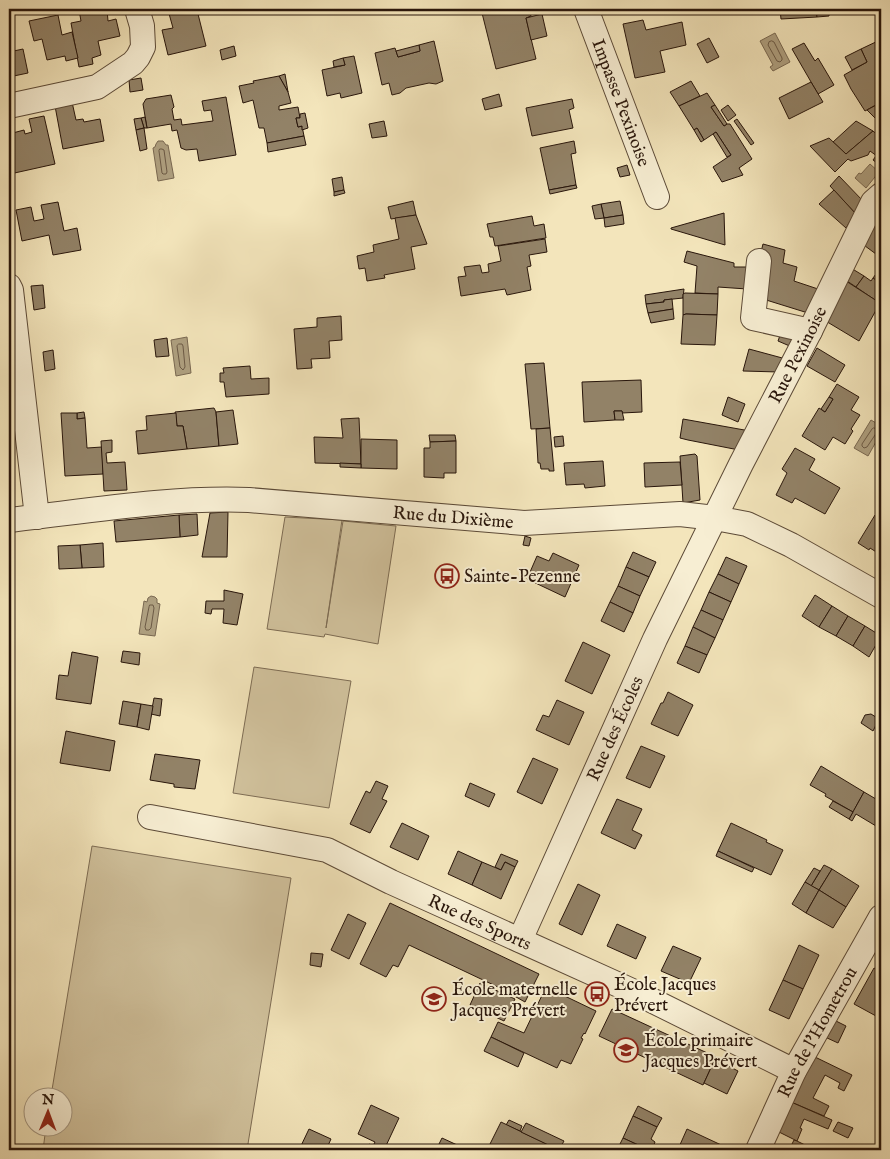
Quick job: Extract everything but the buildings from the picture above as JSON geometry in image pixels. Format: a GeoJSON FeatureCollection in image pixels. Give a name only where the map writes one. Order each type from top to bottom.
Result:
{"type":"FeatureCollection","features":[{"type":"Feature","properties":{"kind":"street"},"geometry":{"type":"LineString","coordinates":[[9,106],[97,87],[133,63],[143,47],[142,26],[137,9]]}},
{"type":"Feature","properties":{"kind":"street","name":"Impasse Pexinoise"},"geometry":{"type":"LineString","coordinates":[[586,9],[657,197]]}},
{"type":"Feature","properties":{"kind":"street","name":"Rue Pexinoise"},"geometry":{"type":"LineString","coordinates":[[715,518],[810,331],[872,202],[881,195]]}},
{"type":"Feature","properties":{"kind":"street"},"geometry":{"type":"LineString","coordinates":[[759,261],[753,318],[810,331]]}},
{"type":"Feature","properties":{"kind":"street"},"geometry":{"type":"LineString","coordinates":[[9,286],[11,290],[37,517]]}},
{"type":"Feature","properties":{"kind":"street","name":"Rue du Dixième"},"geometry":{"type":"LineString","coordinates":[[9,520],[217,498],[524,523],[680,514],[746,524],[791,545],[881,596]]}},
{"type":"Feature","properties":{"kind":"street","name":"Rue des Écoles"},"geometry":{"type":"LineString","coordinates":[[520,940],[655,639],[715,518]]}},
{"type":"Feature","properties":{"kind":"street","name":"Rue des Sports"},"geometry":{"type":"LineString","coordinates":[[150,817],[327,850],[391,882],[641,995],[794,1071]]}},
{"type":"Feature","properties":{"kind":"street","name":"Rue de l'Hometrou"},"geometry":{"type":"LineString","coordinates":[[758,1150],[794,1071],[881,916]]}},
{"type":"Feature","properties":{"kind":"shaded area"},"geometry":{"type":"Polygon","coordinates":[[[285,517],[342,520],[326,628],[343,521],[396,526],[378,644],[325,634],[324,637],[267,629],[285,517]]]}},
{"type":"Feature","properties":{"kind":"shaded area"},"geometry":{"type":"Polygon","coordinates":[[[254,667],[351,681],[329,808],[233,793],[254,667]]]}},
{"type":"Feature","properties":{"kind":"shaded area"},"geometry":{"type":"Polygon","coordinates":[[[92,846],[291,878],[247,1150],[43,1150],[45,1136],[72,1136],[72,1086],[53,1086],[92,846]]]}},
{"type":"Feature","properties":{"kind":"water"},"geometry":{"type":"Polygon","coordinates":[[[775,33],[790,62],[773,71],[770,67],[773,65],[760,41],[775,33]]]}},
{"type":"Feature","properties":{"kind":"water"},"geometry":{"type":"Polygon","coordinates":[[[158,141],[163,141],[168,145],[174,178],[158,181],[153,148],[158,141]]]}},
{"type":"Feature","properties":{"kind":"water"},"geometry":{"type":"Polygon","coordinates":[[[870,164],[879,172],[866,188],[855,178],[870,164]]]}},
{"type":"Feature","properties":{"kind":"water"},"geometry":{"type":"Polygon","coordinates":[[[187,337],[191,373],[176,376],[171,340],[187,337]]]}},
{"type":"Feature","properties":{"kind":"water"},"geometry":{"type":"Polygon","coordinates":[[[871,420],[881,426],[881,433],[868,456],[854,448],[871,420]]]}},
{"type":"Feature","properties":{"kind":"water"},"geometry":{"type":"Polygon","coordinates":[[[151,596],[155,597],[157,603],[160,604],[155,636],[139,634],[144,601],[147,602],[151,596]]]}},
{"type":"Feature","properties":{"kind":"place","name":"Sainte-Pezenne"},"geometry":{"type":"Point","coordinates":[447,576]}},
{"type":"Feature","properties":{"kind":"place","name":"École Jacques Prévert"},"geometry":{"type":"Point","coordinates":[597,994]}},
{"type":"Feature","properties":{"kind":"place","name":"École maternelle Jacques Prévert"},"geometry":{"type":"Point","coordinates":[434,999]}},
{"type":"Feature","properties":{"kind":"place","name":"École primaire Jacques Prévert"},"geometry":{"type":"Point","coordinates":[626,1050]}}]}
